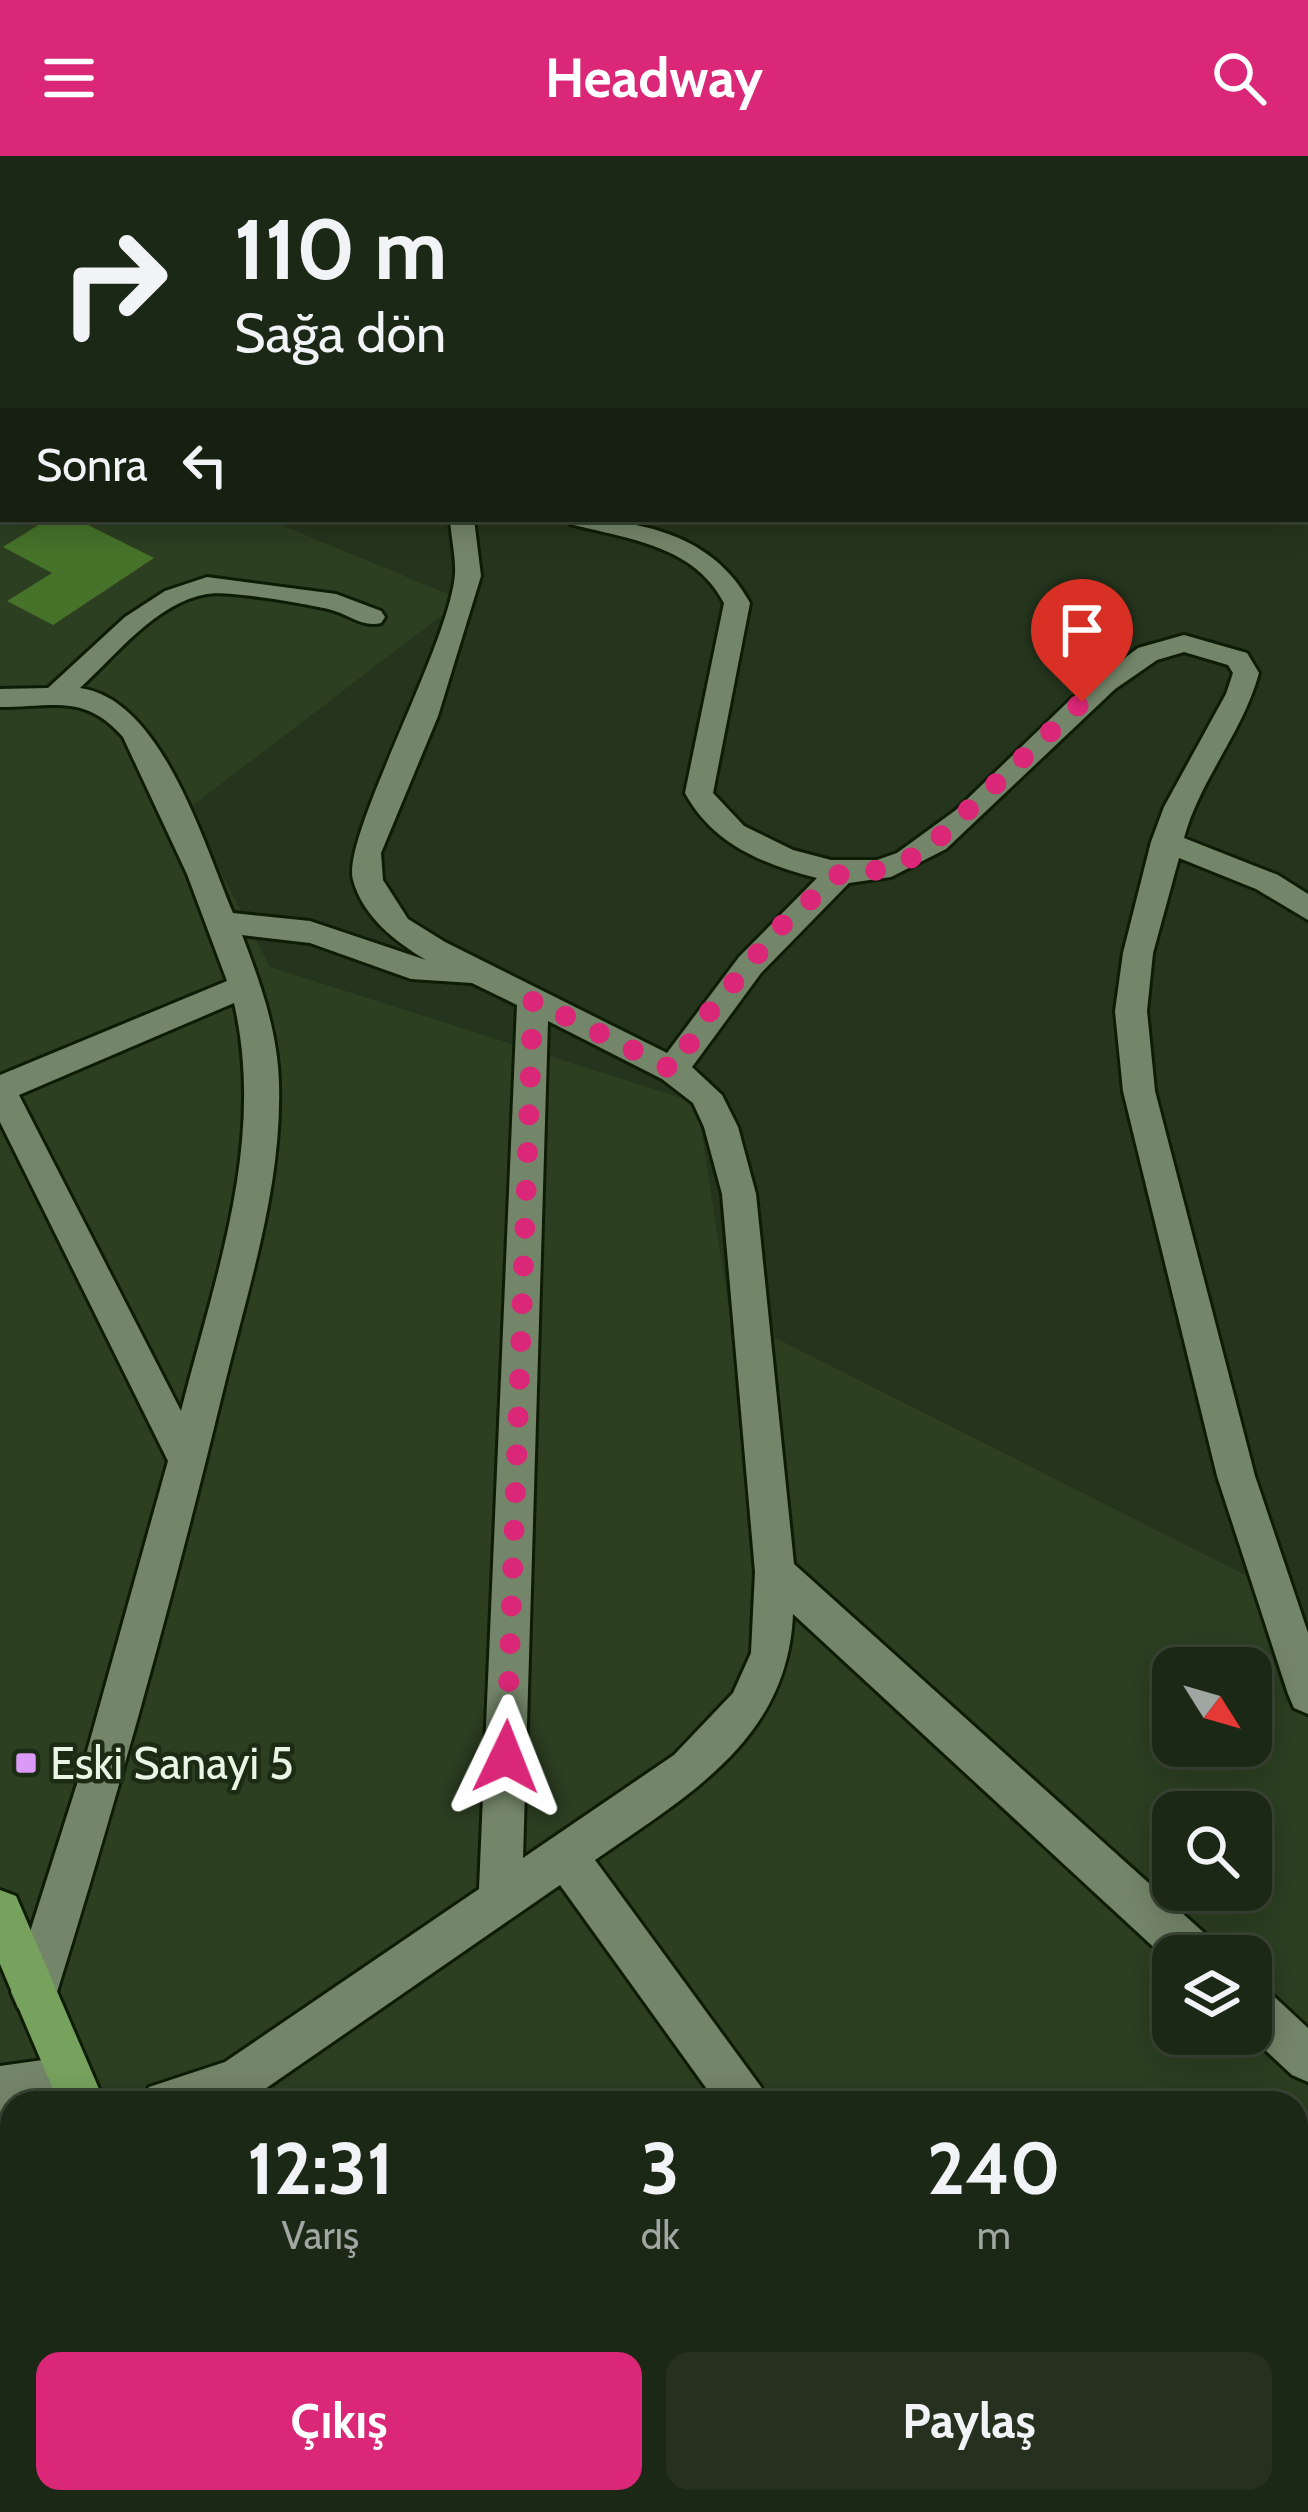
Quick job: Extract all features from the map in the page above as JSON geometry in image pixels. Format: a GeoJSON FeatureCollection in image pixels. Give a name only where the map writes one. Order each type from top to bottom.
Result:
{"type":"FeatureCollection","features":[{"type":"Feature","properties":{"kind":"main road"},"geometry":{"type":"LineString","coordinates":[[0,1912],[76,2091]]}},
{"type":"Feature","properties":{"kind":"street"},"geometry":{"type":"LineString","coordinates":[[206,2091],[236,2082],[688,1770],[748,1707],[771,1653],[776,1572],[739,1194],[721,1126],[706,1095],[673,1070],[397,927],[368,881],[366,853],[424,716],[468,576],[462,522]]}},
{"type":"Feature","properties":{"kind":"street"},"geometry":{"type":"LineString","coordinates":[[590,522],[711,562],[730,583],[737,603],[698,793],[712,820],[745,841],[794,862],[842,872],[882,870],[923,853],[1082,702],[1125,668],[1178,643],[1238,659],[1246,673],[1240,694],[1178,807],[1166,842],[1138,953],[1131,1011],[1138,1091],[1237,1476],[1308,1694]]}},
{"type":"Feature","properties":{"kind":"street"},"geometry":{"type":"LineString","coordinates":[[57,695],[134,623],[175,597],[207,585],[336,602],[372,617]]}},
{"type":"Feature","properties":{"kind":"street"},"geometry":{"type":"LineString","coordinates":[[0,698],[86,694],[130,722],[150,757],[245,986],[258,1030],[263,1079],[260,1155],[188,1462],[107,1768],[34,1992]]}},
{"type":"Feature","properties":{"kind":"street"},"geometry":{"type":"LineString","coordinates":[[1166,842],[1267,882],[1308,909]]}},
{"type":"Feature","properties":{"kind":"street"},"geometry":{"type":"LineString","coordinates":[[673,1070],[738,975],[780,927],[842,872]]}},
{"type":"Feature","properties":{"kind":"street"},"geometry":{"type":"LineString","coordinates":[[218,923],[271,925],[323,936],[410,970],[443,975],[477,972]]}},
{"type":"Feature","properties":{"kind":"street"},"geometry":{"type":"LineString","coordinates":[[188,1462],[0,1089],[245,986]]}},
{"type":"Feature","properties":{"kind":"street"},"geometry":{"type":"LineString","coordinates":[[500,1899],[533,1000]]}},
{"type":"Feature","properties":{"kind":"street"},"geometry":{"type":"LineString","coordinates":[[776,1572],[1173,1935]]}},
{"type":"Feature","properties":{"kind":"street"},"geometry":{"type":"LineString","coordinates":[[566,1855],[736,2091]]}},
{"type":"Feature","properties":{"kind":"street"},"geometry":{"type":"LineString","coordinates":[[1272,2026],[1308,2059]]}},
{"type":"Feature","properties":{"kind":"street"},"geometry":{"type":"LineString","coordinates":[[0,2089],[76,2091]]}},
{"type":"Feature","properties":{"kind":"shaded area"},"geometry":{"type":"Polygon","coordinates":[[[0,522],[274,522],[462,600],[188,809],[270,967],[697,1103],[730,1315],[1293,1599],[1308,1635],[1308,2091],[0,2091],[0,522]]]}},
{"type":"Feature","properties":{"kind":"building"},"geometry":{"type":"Polygon","coordinates":[[[43,522],[82,522],[154,558],[53,625],[7,601],[52,573],[3,547],[43,522]]]}},
{"type":"Feature","properties":{"kind":"place","name":"Eski Sanayi 5"},"geometry":{"type":"Point","coordinates":[26,1763]}},
{"type":"Feature","properties":{"kind":"route"},"geometry":{"type":"LineString","coordinates":[[506,1757],[533,1000],[673,1070],[707,1015],[780,927],[842,872],[882,870],[923,853],[1082,702]]}}]}
